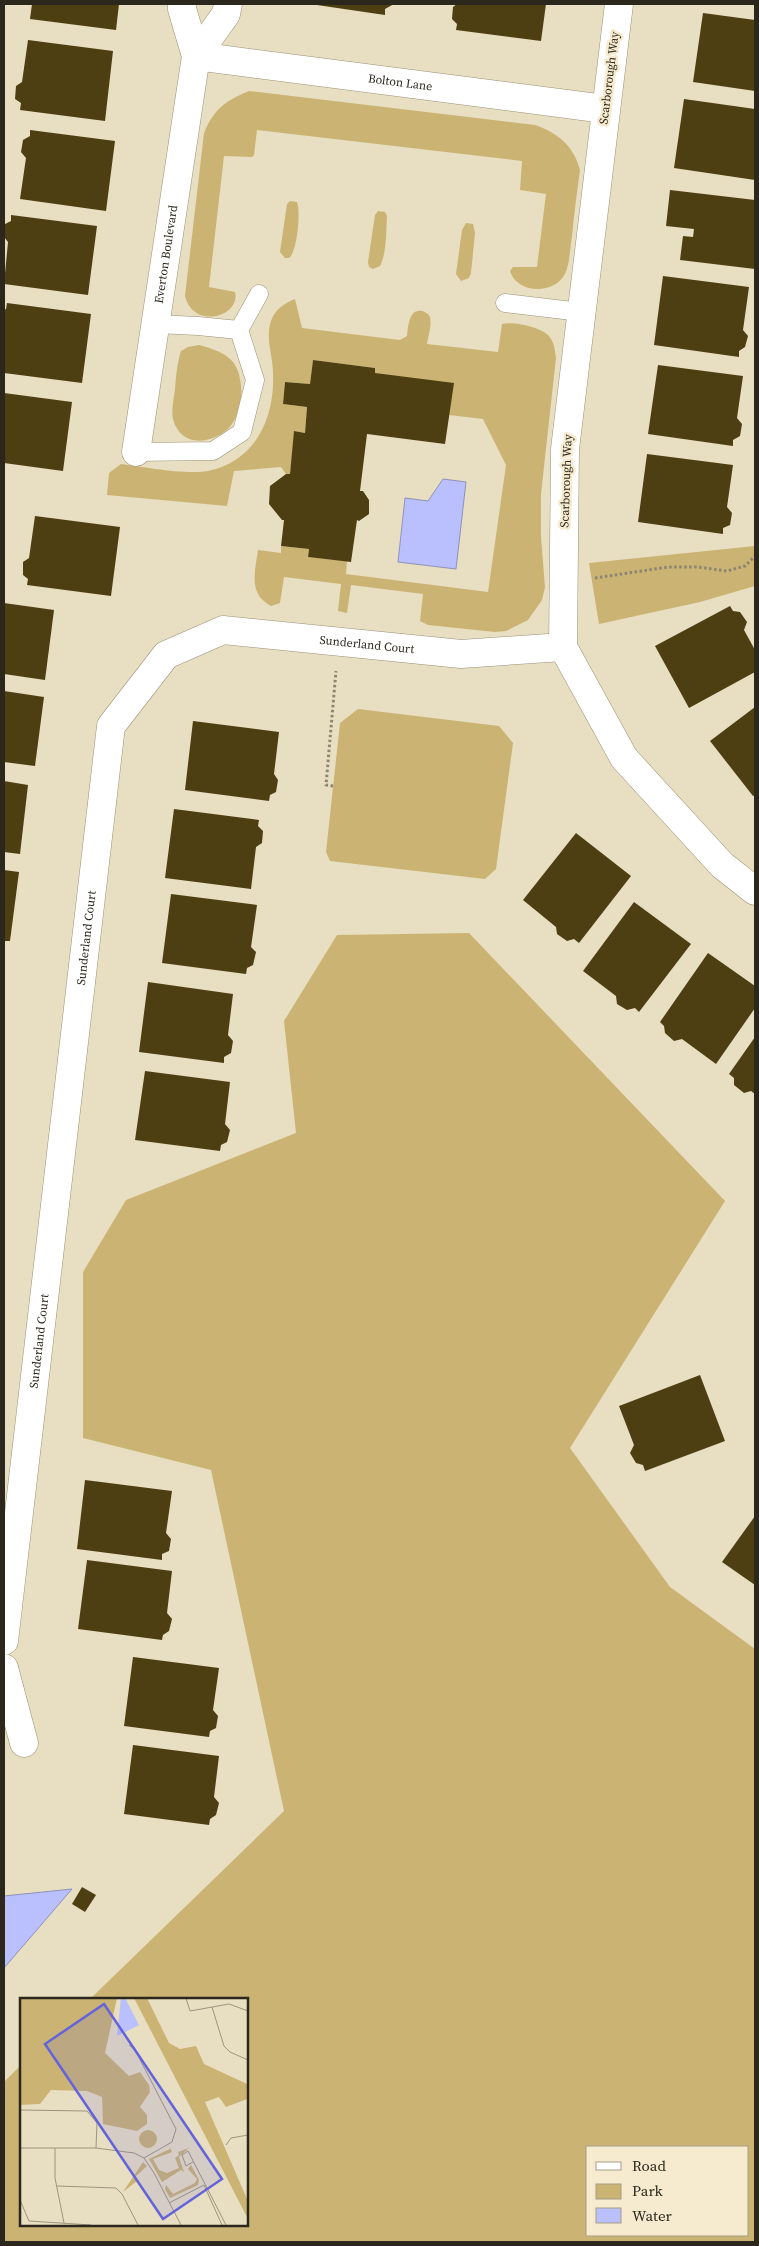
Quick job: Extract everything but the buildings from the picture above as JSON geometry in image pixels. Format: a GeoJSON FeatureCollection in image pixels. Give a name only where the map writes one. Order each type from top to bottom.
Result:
{"type":"FeatureCollection","features":[{"type":"Feature","properties":{"kind":"street","name":"Everton Boulevard"},"geometry":{"type":"LineString","coordinates":[[136,452],[196,56],[182,4]]}},
{"type":"Feature","properties":{"kind":"street","name":"Everton Boulevard"},"geometry":{"type":"LineString","coordinates":[[196,56],[226,14],[228,4]]}},
{"type":"Feature","properties":{"kind":"street","name":"Scarborough Way"},"geometry":{"type":"LineString","coordinates":[[619,4],[565,449],[563,647],[624,758],[722,865],[755,891]]}},
{"type":"Feature","properties":{"kind":"street","name":"Bolton Lane"},"geometry":{"type":"LineString","coordinates":[[196,56],[605,109]]}},
{"type":"Feature","properties":{"kind":"street","name":"Sunderland Court"},"geometry":{"type":"LineString","coordinates":[[4,1641],[111,726],[166,655],[223,630],[461,654],[563,647]]}},
{"type":"Feature","properties":{"kind":"street"},"geometry":{"type":"LineString","coordinates":[[4,1668],[24,1743]]}},
{"type":"Feature","properties":{"kind":"lane"},"geometry":{"type":"LineString","coordinates":[[136,452],[213,451],[242,432],[255,380],[238,330],[259,294]]}},
{"type":"Feature","properties":{"kind":"lane"},"geometry":{"type":"LineString","coordinates":[[505,303],[581,312]]}},
{"type":"Feature","properties":{"kind":"lane"},"geometry":{"type":"LineString","coordinates":[[156,324],[238,330]]}},
{"type":"Feature","properties":{"kind":"path"},"geometry":{"type":"LineString","coordinates":[[564,582],[668,567],[698,567],[727,571],[746,566],[755,556]]}},
{"type":"Feature","properties":{"kind":"path"},"geometry":{"type":"LineString","coordinates":[[333,786],[326,785],[339,642]]}},
{"type":"Feature","properties":{"kind":"green space"},"geometry":{"type":"Polygon","coordinates":[[[249,91],[535,125],[558,136],[574,154],[580,170],[570,255],[565,274],[553,286],[536,289],[520,284],[514,279],[510,271],[513,267],[537,267],[546,194],[520,190],[522,161],[257,130],[254,155],[252,157],[224,156],[209,287],[235,292],[235,301],[231,308],[215,316],[197,313],[190,307],[185,296],[204,133],[212,118],[221,107],[233,98],[249,91]]]}},
{"type":"Feature","properties":{"kind":"green space"},"geometry":{"type":"Polygon","coordinates":[[[290,201],[297,202],[298,223],[292,254],[289,258],[285,258],[280,252],[287,204],[290,201]]]}},
{"type":"Feature","properties":{"kind":"green space"},"geometry":{"type":"Polygon","coordinates":[[[378,211],[385,212],[387,216],[386,241],[380,266],[373,269],[369,267],[368,262],[375,215],[378,211]]]}},
{"type":"Feature","properties":{"kind":"green space"},"geometry":{"type":"Polygon","coordinates":[[[466,223],[473,224],[475,233],[471,273],[469,278],[461,281],[456,274],[462,230],[466,223]]]}},
{"type":"Feature","properties":{"kind":"green space"},"geometry":{"type":"Polygon","coordinates":[[[295,299],[302,328],[400,340],[407,336],[409,323],[414,312],[422,311],[430,318],[427,344],[498,352],[502,324],[507,323],[533,327],[550,337],[556,358],[541,494],[541,537],[545,587],[542,600],[528,620],[506,631],[495,632],[428,625],[420,621],[423,594],[351,585],[347,613],[338,611],[341,584],[284,577],[280,603],[271,606],[259,595],[255,582],[258,550],[281,553],[281,546],[309,549],[308,557],[347,561],[346,574],[488,592],[506,465],[483,419],[449,415],[375,373],[375,368],[313,360],[310,384],[285,382],[283,404],[307,407],[305,433],[295,431],[290,474],[286,474],[281,467],[234,471],[227,506],[107,495],[109,473],[121,464],[177,471],[208,471],[224,466],[250,448],[266,422],[273,390],[269,327],[275,313],[288,302],[295,299]]]}},
{"type":"Feature","properties":{"kind":"green space"},"geometry":{"type":"Polygon","coordinates":[[[199,345],[216,350],[229,358],[240,376],[241,391],[237,415],[232,425],[221,434],[205,440],[189,439],[182,435],[173,419],[172,412],[181,351],[188,347],[199,345]]]}},
{"type":"Feature","properties":{"kind":"green space"},"geometry":{"type":"Polygon","coordinates":[[[755,546],[755,586],[700,602],[599,624],[589,563],[755,546]]]}},
{"type":"Feature","properties":{"kind":"green space"},"geometry":{"type":"Polygon","coordinates":[[[358,709],[499,726],[513,743],[496,869],[485,879],[330,861],[326,852],[340,723],[358,709]]]}},
{"type":"Feature","properties":{"kind":"green space"},"geometry":{"type":"Polygon","coordinates":[[[469,933],[725,1201],[570,1448],[670,1587],[755,1649],[755,2242],[4,2242],[4,2082],[20,2066],[20,2226],[248,2226],[248,1998],[91,1998],[284,1811],[211,1470],[83,1438],[83,1272],[126,1200],[296,1133],[284,1021],[337,935],[469,933]]]}},
{"type":"Feature","properties":{"kind":"water"},"geometry":{"type":"Polygon","coordinates":[[[443,479],[466,482],[456,569],[398,562],[405,498],[428,501],[443,479]]]}},
{"type":"Feature","properties":{"kind":"water"},"geometry":{"type":"Polygon","coordinates":[[[72,1889],[4,1968],[4,1896],[72,1889]]]}}]}
